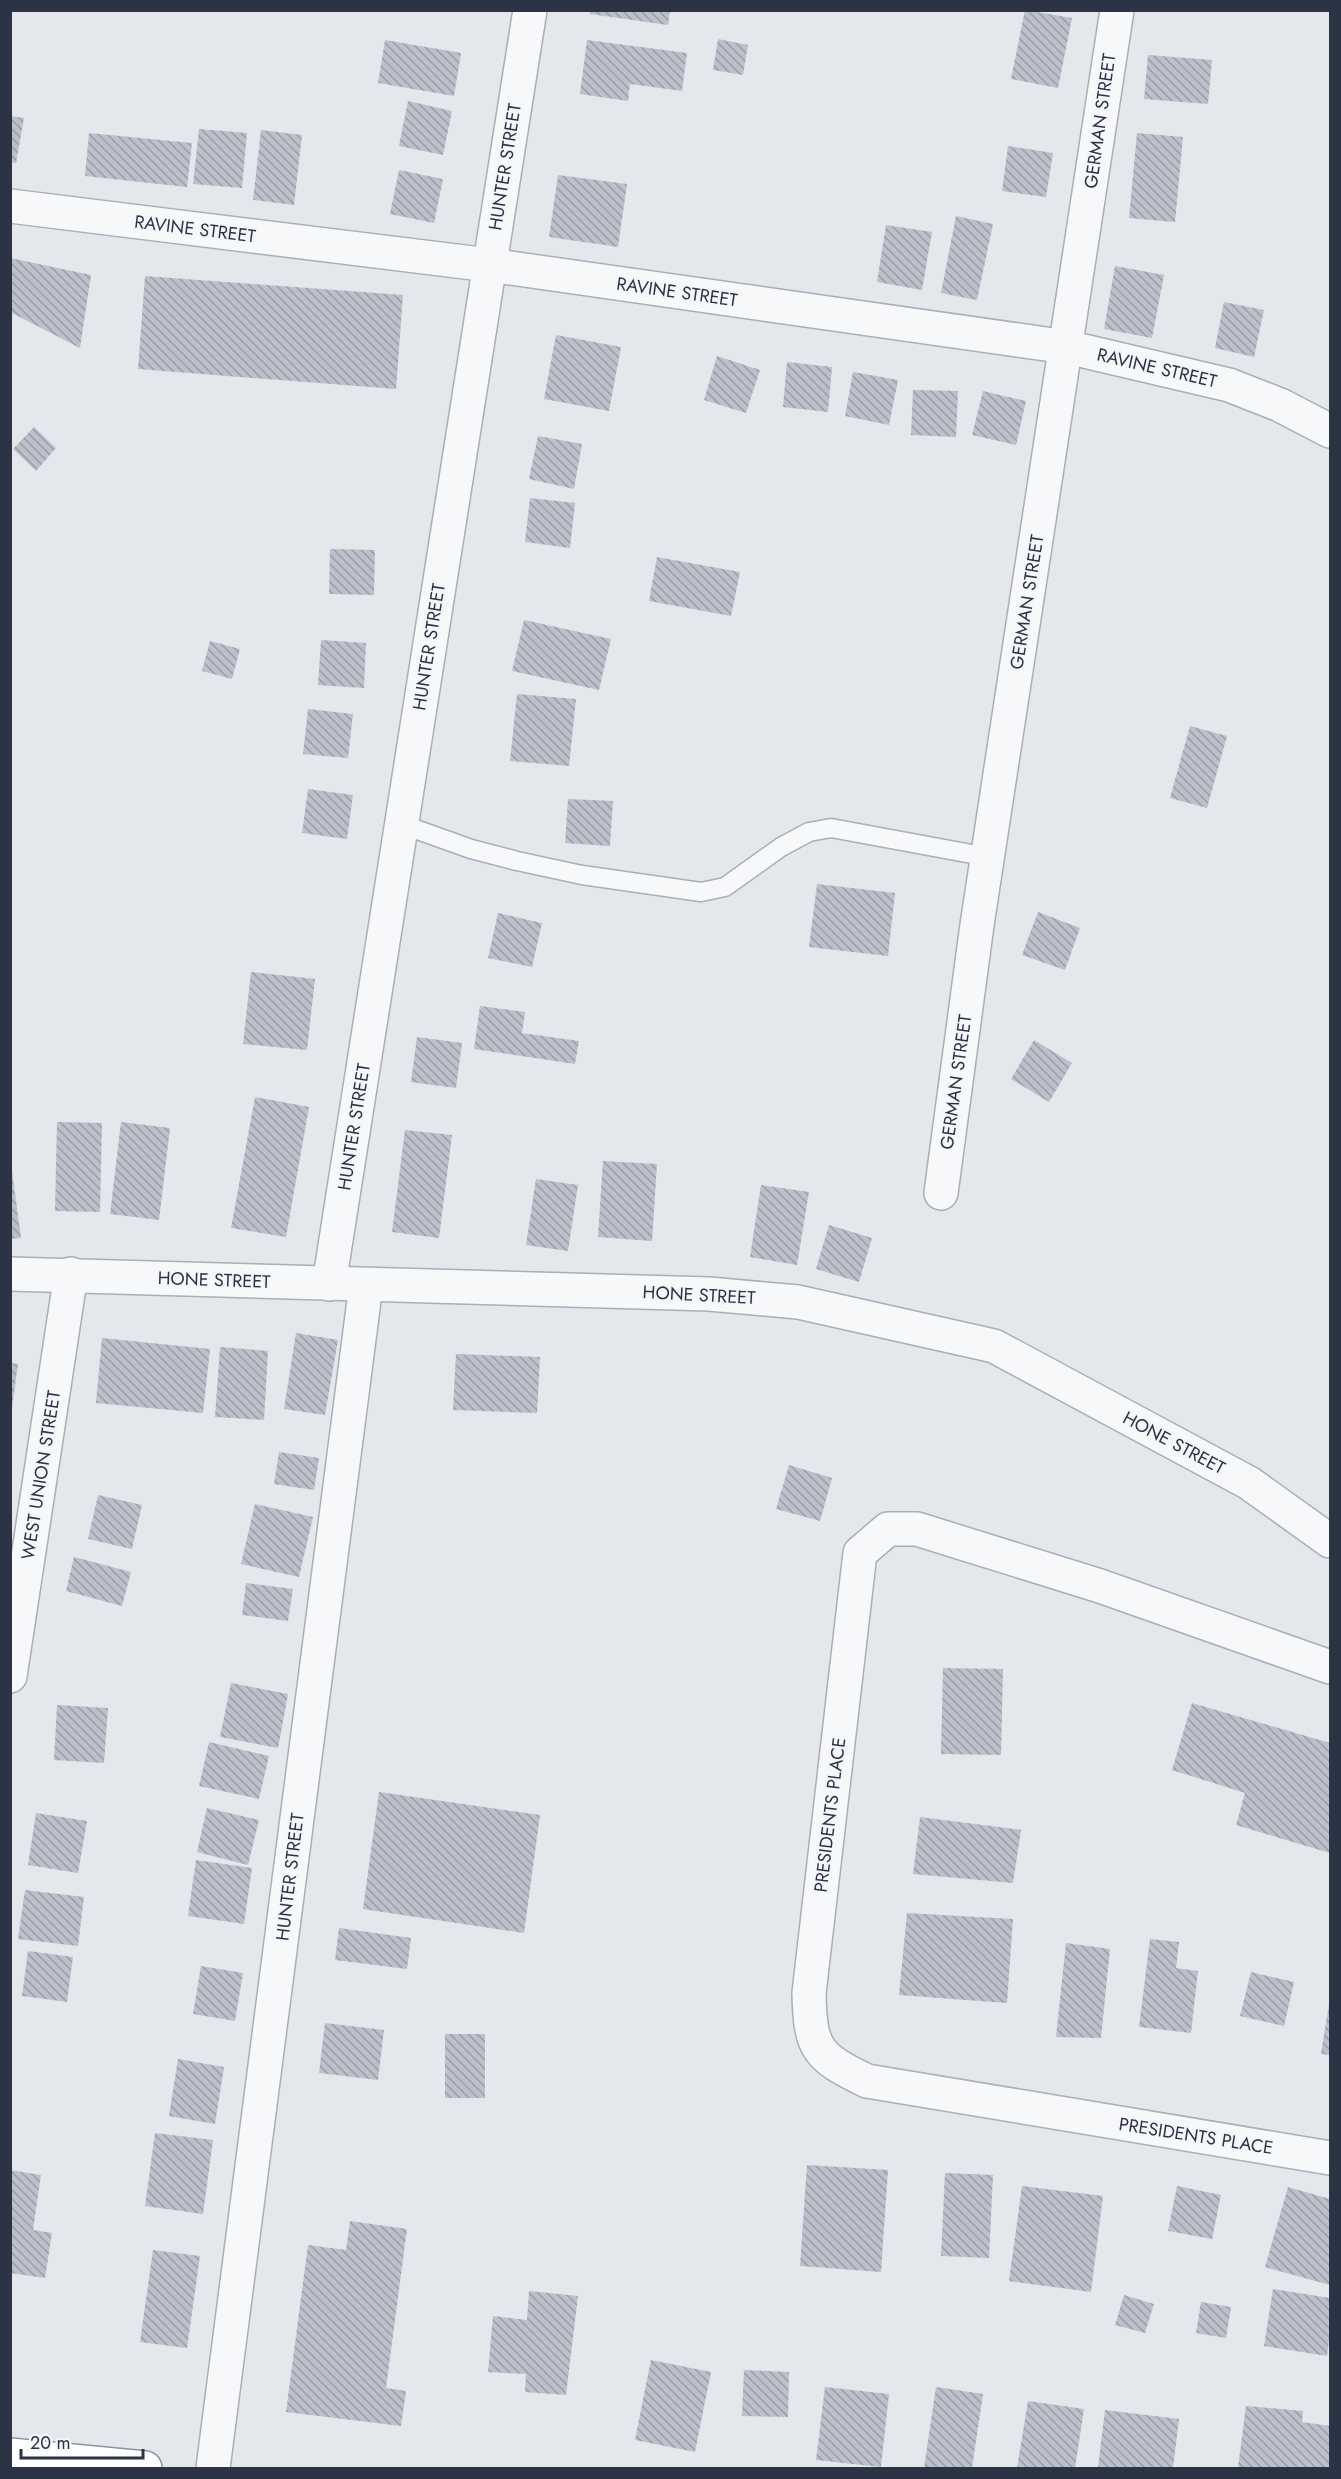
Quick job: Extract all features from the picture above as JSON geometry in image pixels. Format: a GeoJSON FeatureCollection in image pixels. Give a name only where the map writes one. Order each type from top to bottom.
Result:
{"type":"FeatureCollection","features":[{"type":"Feature","properties":{"kind":"highway"},"geometry":{"type":"LineString","coordinates":[[10,2456],[145,2469]]}},
{"type":"Feature","properties":{"kind":"street","name":"HUNTER STREET"},"geometry":{"type":"LineString","coordinates":[[329,1284],[530,10]]}},
{"type":"Feature","properties":{"kind":"street","name":"GERMAN STREET"},"geometry":{"type":"LineString","coordinates":[[941,1193],[988,857],[1117,10]]}},
{"type":"Feature","properties":{"kind":"street","name":"RAVINE STREET"},"geometry":{"type":"LineString","coordinates":[[10,206],[489,265],[1067,347],[1229,385],[1281,405],[1330,431]]}},
{"type":"Feature","properties":{"kind":"street","name":"HONE STREET"},"geometry":{"type":"LineString","coordinates":[[10,1274],[709,1294],[798,1302],[994,1346],[1249,1483],[1330,1541]]}},
{"type":"Feature","properties":{"kind":"street","name":"WEST UNION STREET"},"geometry":{"type":"LineString","coordinates":[[10,1676],[71,1274]]}},
{"type":"Feature","properties":{"kind":"street","name":"HUNTER STREET"},"geometry":{"type":"LineString","coordinates":[[213,2469],[366,1285]]}},
{"type":"Feature","properties":{"kind":"street","name":"PRESIDENTS PLACE"},"geometry":{"type":"LineString","coordinates":[[1330,1667],[1100,1586],[917,1529],[888,1529],[860,1553],[809,2004],[810,2026],[818,2049],[835,2066],[867,2081],[1330,2158]]}},
{"type":"Feature","properties":{"kind":"lane"},"geometry":{"type":"LineString","coordinates":[[401,824],[471,849],[517,861],[582,875],[701,892],[725,887],[808,832],[831,828],[988,857]]}},
{"type":"Feature","properties":{"kind":"building"},"geometry":{"type":"Polygon","coordinates":[[[590,10],[670,10],[668,25],[590,14],[590,10]]]}},
{"type":"Feature","properties":{"kind":"building"},"geometry":{"type":"Polygon","coordinates":[[[1025,10],[1072,18],[1058,88],[1011,79],[1025,10]]]}},
{"type":"Feature","properties":{"kind":"building"},"geometry":{"type":"Polygon","coordinates":[[[718,39],[748,45],[743,75],[713,70],[718,39]]]}},
{"type":"Feature","properties":{"kind":"building"},"geometry":{"type":"Polygon","coordinates":[[[385,40],[461,53],[454,96],[378,83],[385,40]]]}},
{"type":"Feature","properties":{"kind":"building"},"geometry":{"type":"Polygon","coordinates":[[[587,40],[687,53],[682,91],[630,84],[628,101],[580,94],[587,40]]]}},
{"type":"Feature","properties":{"kind":"building"},"geometry":{"type":"Polygon","coordinates":[[[1148,55],[1212,60],[1208,104],[1144,99],[1148,55]]]}},
{"type":"Feature","properties":{"kind":"building"},"geometry":{"type":"Polygon","coordinates":[[[408,101],[452,111],[443,155],[399,146],[408,101]]]}},
{"type":"Feature","properties":{"kind":"building"},"geometry":{"type":"Polygon","coordinates":[[[10,116],[24,118],[16,163],[10,162],[10,116]]]}},
{"type":"Feature","properties":{"kind":"building"},"geometry":{"type":"Polygon","coordinates":[[[199,129],[247,133],[242,188],[193,184],[199,129]]]}},
{"type":"Feature","properties":{"kind":"building"},"geometry":{"type":"Polygon","coordinates":[[[261,130],[302,135],[294,205],[253,200],[261,130]]]}},
{"type":"Feature","properties":{"kind":"building"},"geometry":{"type":"Polygon","coordinates":[[[89,133],[192,143],[187,187],[85,176],[89,133]]]}},
{"type":"Feature","properties":{"kind":"building"},"geometry":{"type":"Polygon","coordinates":[[[1137,133],[1183,137],[1175,222],[1129,218],[1137,133]]]}},
{"type":"Feature","properties":{"kind":"building"},"geometry":{"type":"Polygon","coordinates":[[[1008,146],[1053,153],[1046,197],[1002,191],[1008,146]]]}},
{"type":"Feature","properties":{"kind":"building"},"geometry":{"type":"Polygon","coordinates":[[[399,170],[443,179],[434,223],[390,214],[399,170]]]}},
{"type":"Feature","properties":{"kind":"building"},"geometry":{"type":"Polygon","coordinates":[[[558,175],[627,184],[618,247],[549,237],[558,175]]]}},
{"type":"Feature","properties":{"kind":"building"},"geometry":{"type":"Polygon","coordinates":[[[956,216],[993,224],[977,300],[941,293],[956,216]]]}},
{"type":"Feature","properties":{"kind":"building"},"geometry":{"type":"Polygon","coordinates":[[[886,225],[932,232],[922,290],[877,282],[886,225]]]}},
{"type":"Feature","properties":{"kind":"building"},"geometry":{"type":"Polygon","coordinates":[[[10,258],[91,275],[80,348],[10,312],[10,258]]]}},
{"type":"Feature","properties":{"kind":"building"},"geometry":{"type":"Polygon","coordinates":[[[1115,266],[1164,275],[1152,338],[1104,329],[1115,266]]]}},
{"type":"Feature","properties":{"kind":"building"},"geometry":{"type":"Polygon","coordinates":[[[145,276],[403,295],[396,389],[138,369],[145,276]]]}},
{"type":"Feature","properties":{"kind":"building"},"geometry":{"type":"Polygon","coordinates":[[[1224,302],[1264,310],[1254,357],[1215,348],[1224,302]]]}},
{"type":"Feature","properties":{"kind":"building"},"geometry":{"type":"Polygon","coordinates":[[[556,335],[621,347],[609,411],[544,399],[556,335]]]}},
{"type":"Feature","properties":{"kind":"building"},"geometry":{"type":"Polygon","coordinates":[[[717,356],[760,370],[746,413],[704,400],[717,356]]]}},
{"type":"Feature","properties":{"kind":"building"},"geometry":{"type":"Polygon","coordinates":[[[787,362],[832,367],[828,412],[783,407],[787,362]]]}},
{"type":"Feature","properties":{"kind":"building"},"geometry":{"type":"Polygon","coordinates":[[[853,372],[898,380],[889,425],[845,416],[853,372]]]}},
{"type":"Feature","properties":{"kind":"building"},"geometry":{"type":"Polygon","coordinates":[[[913,390],[958,391],[956,437],[911,435],[913,390]]]}},
{"type":"Feature","properties":{"kind":"building"},"geometry":{"type":"Polygon","coordinates":[[[983,391],[1026,401],[1016,445],[972,435],[983,391]]]}},
{"type":"Feature","properties":{"kind":"building"},"geometry":{"type":"Polygon","coordinates":[[[34,427],[56,448],[36,471],[13,449],[34,427]]]}},
{"type":"Feature","properties":{"kind":"building"},"geometry":{"type":"Polygon","coordinates":[[[538,436],[582,444],[574,489],[529,479],[538,436]]]}},
{"type":"Feature","properties":{"kind":"building"},"geometry":{"type":"Polygon","coordinates":[[[530,498],[575,503],[570,548],[525,542],[530,498]]]}},
{"type":"Feature","properties":{"kind":"building"},"geometry":{"type":"Polygon","coordinates":[[[330,549],[375,550],[374,595],[329,594],[330,549]]]}},
{"type":"Feature","properties":{"kind":"building"},"geometry":{"type":"Polygon","coordinates":[[[657,557],[740,572],[731,616],[649,601],[657,557]]]}},
{"type":"Feature","properties":{"kind":"building"},"geometry":{"type":"Polygon","coordinates":[[[524,620],[611,639],[599,690],[512,671],[524,620]]]}},
{"type":"Feature","properties":{"kind":"building"},"geometry":{"type":"Polygon","coordinates":[[[321,640],[366,643],[364,688],[318,685],[321,640]]]}},
{"type":"Feature","properties":{"kind":"building"},"geometry":{"type":"Polygon","coordinates":[[[210,641],[240,649],[232,679],[202,671],[210,641]]]}},
{"type":"Feature","properties":{"kind":"building"},"geometry":{"type":"Polygon","coordinates":[[[517,694],[576,699],[569,766],[510,761],[517,694]]]}},
{"type":"Feature","properties":{"kind":"building"},"geometry":{"type":"Polygon","coordinates":[[[308,709],[353,714],[348,758],[303,754],[308,709]]]}},
{"type":"Feature","properties":{"kind":"building"},"geometry":{"type":"Polygon","coordinates":[[[1190,726],[1227,736],[1207,808],[1170,798],[1190,726]]]}},
{"type":"Feature","properties":{"kind":"building"},"geometry":{"type":"Polygon","coordinates":[[[308,789],[353,795],[347,839],[302,833],[308,789]]]}},
{"type":"Feature","properties":{"kind":"building"},"geometry":{"type":"Polygon","coordinates":[[[568,799],[613,801],[610,846],[565,843],[568,799]]]}},
{"type":"Feature","properties":{"kind":"building"},"geometry":{"type":"Polygon","coordinates":[[[817,884],[895,893],[888,956],[809,947],[817,884]]]}},
{"type":"Feature","properties":{"kind":"building"},"geometry":{"type":"Polygon","coordinates":[[[1038,912],[1080,928],[1065,970],[1022,955],[1038,912]]]}},
{"type":"Feature","properties":{"kind":"building"},"geometry":{"type":"Polygon","coordinates":[[[498,913],[542,923],[532,967],[488,958],[498,913]]]}},
{"type":"Feature","properties":{"kind":"building"},"geometry":{"type":"Polygon","coordinates":[[[251,972],[315,979],[307,1050],[243,1044],[251,972]]]}},
{"type":"Feature","properties":{"kind":"building"},"geometry":{"type":"Polygon","coordinates":[[[480,1006],[525,1012],[522,1033],[579,1041],[575,1064],[474,1049],[480,1006]]]}},
{"type":"Feature","properties":{"kind":"building"},"geometry":{"type":"Polygon","coordinates":[[[417,1037],[462,1043],[456,1088],[411,1082],[417,1037]]]}},
{"type":"Feature","properties":{"kind":"building"},"geometry":{"type":"Polygon","coordinates":[[[1034,1040],[1072,1063],[1049,1102],[1011,1079],[1034,1040]]]}},
{"type":"Feature","properties":{"kind":"building"},"geometry":{"type":"Polygon","coordinates":[[[255,1097],[309,1107],[286,1237],[231,1228],[255,1097]]]}},
{"type":"Feature","properties":{"kind":"building"},"geometry":{"type":"Polygon","coordinates":[[[57,1122],[102,1123],[100,1212],[55,1211],[57,1122]]]}},
{"type":"Feature","properties":{"kind":"building"},"geometry":{"type":"Polygon","coordinates":[[[121,1122],[170,1128],[159,1220],[110,1214],[121,1122]]]}},
{"type":"Feature","properties":{"kind":"building"},"geometry":{"type":"Polygon","coordinates":[[[405,1130],[452,1135],[439,1238],[392,1232],[405,1130]]]}},
{"type":"Feature","properties":{"kind":"building"},"geometry":{"type":"Polygon","coordinates":[[[10,1156],[21,1238],[10,1239],[10,1156]]]}},
{"type":"Feature","properties":{"kind":"building"},"geometry":{"type":"Polygon","coordinates":[[[603,1161],[657,1164],[652,1241],[598,1237],[603,1161]]]}},
{"type":"Feature","properties":{"kind":"building"},"geometry":{"type":"Polygon","coordinates":[[[536,1179],[578,1185],[568,1251],[526,1245],[536,1179]]]}},
{"type":"Feature","properties":{"kind":"building"},"geometry":{"type":"Polygon","coordinates":[[[761,1185],[809,1192],[797,1265],[750,1257],[761,1185]]]}},
{"type":"Feature","properties":{"kind":"building"},"geometry":{"type":"Polygon","coordinates":[[[829,1225],[872,1238],[859,1282],[816,1269],[829,1225]]]}},
{"type":"Feature","properties":{"kind":"building"},"geometry":{"type":"Polygon","coordinates":[[[296,1333],[338,1340],[325,1415],[284,1409],[296,1333]]]}},
{"type":"Feature","properties":{"kind":"building"},"geometry":{"type":"Polygon","coordinates":[[[102,1338],[210,1349],[203,1413],[96,1403],[102,1338]]]}},
{"type":"Feature","properties":{"kind":"building"},"geometry":{"type":"Polygon","coordinates":[[[220,1347],[268,1351],[264,1420],[215,1417],[220,1347]]]}},
{"type":"Feature","properties":{"kind":"building"},"geometry":{"type":"Polygon","coordinates":[[[456,1354],[540,1357],[537,1413],[453,1410],[456,1354]]]}},
{"type":"Feature","properties":{"kind":"building"},"geometry":{"type":"Polygon","coordinates":[[[10,1363],[18,1364],[12,1408],[10,1408],[10,1363]]]}},
{"type":"Feature","properties":{"kind":"building"},"geometry":{"type":"Polygon","coordinates":[[[279,1452],[319,1458],[314,1490],[274,1484],[279,1452]]]}},
{"type":"Feature","properties":{"kind":"building"},"geometry":{"type":"Polygon","coordinates":[[[789,1465],[832,1478],[820,1521],[776,1509],[789,1465]]]}},
{"type":"Feature","properties":{"kind":"building"},"geometry":{"type":"Polygon","coordinates":[[[98,1495],[142,1505],[132,1549],[88,1539],[98,1495]]]}},
{"type":"Feature","properties":{"kind":"building"},"geometry":{"type":"Polygon","coordinates":[[[255,1504],[313,1517],[299,1577],[241,1564],[255,1504]]]}},
{"type":"Feature","properties":{"kind":"building"},"geometry":{"type":"Polygon","coordinates":[[[74,1557],[131,1572],[122,1606],[66,1591],[74,1557]]]}},
{"type":"Feature","properties":{"kind":"building"},"geometry":{"type":"Polygon","coordinates":[[[246,1583],[293,1589],[288,1621],[242,1615],[246,1583]]]}},
{"type":"Feature","properties":{"kind":"building"},"geometry":{"type":"Polygon","coordinates":[[[943,1668],[1003,1669],[1001,1755],[941,1754],[943,1668]]]}},
{"type":"Feature","properties":{"kind":"building"},"geometry":{"type":"Polygon","coordinates":[[[231,1683],[288,1694],[278,1748],[220,1737],[231,1683]]]}},
{"type":"Feature","properties":{"kind":"building"},"geometry":{"type":"Polygon","coordinates":[[[1192,1703],[1330,1743],[1330,1853],[1236,1825],[1245,1793],[1172,1770],[1192,1703]]]}},
{"type":"Feature","properties":{"kind":"building"},"geometry":{"type":"Polygon","coordinates":[[[57,1705],[108,1708],[104,1763],[54,1760],[57,1705]]]}},
{"type":"Feature","properties":{"kind":"building"},"geometry":{"type":"Polygon","coordinates":[[[209,1742],[269,1756],[259,1799],[199,1786],[209,1742]]]}},
{"type":"Feature","properties":{"kind":"building"},"geometry":{"type":"Polygon","coordinates":[[[379,1792],[540,1815],[524,1933],[363,1909],[379,1792]]]}},
{"type":"Feature","properties":{"kind":"building"},"geometry":{"type":"Polygon","coordinates":[[[207,1808],[259,1820],[248,1865],[197,1852],[207,1808]]]}},
{"type":"Feature","properties":{"kind":"building"},"geometry":{"type":"Polygon","coordinates":[[[36,1813],[87,1821],[78,1873],[28,1865],[36,1813]]]}},
{"type":"Feature","properties":{"kind":"building"},"geometry":{"type":"Polygon","coordinates":[[[920,1817],[1021,1830],[1013,1883],[913,1874],[920,1817]]]}},
{"type":"Feature","properties":{"kind":"building"},"geometry":{"type":"Polygon","coordinates":[[[196,1860],[252,1868],[244,1924],[188,1916],[196,1860]]]}},
{"type":"Feature","properties":{"kind":"building"},"geometry":{"type":"Polygon","coordinates":[[[25,1890],[84,1897],[78,1946],[18,1939],[25,1890]]]}},
{"type":"Feature","properties":{"kind":"building"},"geometry":{"type":"Polygon","coordinates":[[[907,1913],[1013,1919],[1007,2003],[899,1995],[907,1913]]]}},
{"type":"Feature","properties":{"kind":"building"},"geometry":{"type":"Polygon","coordinates":[[[339,1928],[411,1938],[407,1969],[335,1960],[339,1928]]]}},
{"type":"Feature","properties":{"kind":"building"},"geometry":{"type":"Polygon","coordinates":[[[1150,1939],[1179,1942],[1176,1968],[1198,1971],[1191,2033],[1139,2027],[1150,1939]]]}},
{"type":"Feature","properties":{"kind":"building"},"geometry":{"type":"Polygon","coordinates":[[[1066,1943],[1110,1949],[1101,2038],[1056,2037],[1066,1943]]]}},
{"type":"Feature","properties":{"kind":"building"},"geometry":{"type":"Polygon","coordinates":[[[28,1951],[73,1957],[67,2002],[22,1996],[28,1951]]]}},
{"type":"Feature","properties":{"kind":"building"},"geometry":{"type":"Polygon","coordinates":[[[201,1966],[243,1973],[235,2021],[193,2014],[201,1966]]]}},
{"type":"Feature","properties":{"kind":"building"},"geometry":{"type":"Polygon","coordinates":[[[1251,1972],[1294,1982],[1284,2026],[1240,2016],[1251,1972]]]}},
{"type":"Feature","properties":{"kind":"building"},"geometry":{"type":"Polygon","coordinates":[[[1330,2004],[1330,2055],[1321,2054],[1330,2004]]]}},
{"type":"Feature","properties":{"kind":"building"},"geometry":{"type":"Polygon","coordinates":[[[325,2023],[384,2030],[378,2080],[319,2073],[325,2023]]]}},
{"type":"Feature","properties":{"kind":"building"},"geometry":{"type":"Polygon","coordinates":[[[445,2034],[485,2034],[485,2098],[445,2098],[445,2034]]]}},
{"type":"Feature","properties":{"kind":"building"},"geometry":{"type":"Polygon","coordinates":[[[178,2059],[224,2067],[215,2124],[169,2116],[178,2059]]]}},
{"type":"Feature","properties":{"kind":"building"},"geometry":{"type":"Polygon","coordinates":[[[155,2133],[213,2140],[203,2214],[145,2206],[155,2133]]]}},
{"type":"Feature","properties":{"kind":"building"},"geometry":{"type":"Polygon","coordinates":[[[807,2165],[888,2170],[881,2272],[800,2266],[807,2165]]]}},
{"type":"Feature","properties":{"kind":"building"},"geometry":{"type":"Polygon","coordinates":[[[10,2170],[41,2175],[33,2230],[52,2233],[45,2278],[10,2273],[10,2170]]]}},
{"type":"Feature","properties":{"kind":"building"},"geometry":{"type":"Polygon","coordinates":[[[945,2173],[993,2175],[989,2258],[941,2256],[945,2173]]]}},
{"type":"Feature","properties":{"kind":"building"},"geometry":{"type":"Polygon","coordinates":[[[1022,2186],[1103,2196],[1091,2292],[1009,2281],[1022,2186]]]}},
{"type":"Feature","properties":{"kind":"building"},"geometry":{"type":"Polygon","coordinates":[[[1177,2186],[1221,2195],[1212,2239],[1168,2231],[1177,2186]]]}},
{"type":"Feature","properties":{"kind":"building"},"geometry":{"type":"Polygon","coordinates":[[[1288,2187],[1330,2199],[1330,2285],[1265,2267],[1288,2187]]]}},
{"type":"Feature","properties":{"kind":"building"},"geometry":{"type":"Polygon","coordinates":[[[350,2221],[407,2229],[386,2388],[406,2391],[401,2426],[286,2412],[308,2245],[346,2250],[350,2221]]]}},
{"type":"Feature","properties":{"kind":"building"},"geometry":{"type":"Polygon","coordinates":[[[153,2250],[200,2256],[187,2348],[140,2342],[153,2250]]]}},
{"type":"Feature","properties":{"kind":"building"},"geometry":{"type":"Polygon","coordinates":[[[1273,2289],[1330,2298],[1327,2356],[1264,2346],[1273,2289]]]}},
{"type":"Feature","properties":{"kind":"building"},"geometry":{"type":"Polygon","coordinates":[[[529,2291],[578,2296],[566,2395],[525,2392],[526,2374],[488,2372],[493,2316],[527,2320],[529,2291]]]}},
{"type":"Feature","properties":{"kind":"building"},"geometry":{"type":"Polygon","coordinates":[[[1124,2295],[1154,2304],[1145,2333],[1115,2325],[1124,2295]]]}},
{"type":"Feature","properties":{"kind":"building"},"geometry":{"type":"Polygon","coordinates":[[[1201,2302],[1231,2307],[1226,2338],[1196,2333],[1201,2302]]]}},
{"type":"Feature","properties":{"kind":"building"},"geometry":{"type":"Polygon","coordinates":[[[651,2360],[711,2372],[695,2452],[635,2440],[651,2360]]]}},
{"type":"Feature","properties":{"kind":"building"},"geometry":{"type":"Polygon","coordinates":[[[744,2370],[789,2372],[788,2417],[742,2416],[744,2370]]]}},
{"type":"Feature","properties":{"kind":"building"},"geometry":{"type":"Polygon","coordinates":[[[825,2387],[889,2394],[881,2467],[816,2460],[825,2387]]]}},
{"type":"Feature","properties":{"kind":"building"},"geometry":{"type":"Polygon","coordinates":[[[936,2387],[983,2394],[972,2468],[924,2468],[936,2387]]]}},
{"type":"Feature","properties":{"kind":"building"},"geometry":{"type":"Polygon","coordinates":[[[1028,2401],[1084,2409],[1075,2468],[1017,2468],[1028,2401]]]}},
{"type":"Feature","properties":{"kind":"building"},"geometry":{"type":"Polygon","coordinates":[[[1246,2406],[1303,2411],[1302,2422],[1330,2426],[1329,2468],[1238,2468],[1246,2406]]]}},
{"type":"Feature","properties":{"kind":"building"},"geometry":{"type":"Polygon","coordinates":[[[1105,2410],[1179,2419],[1173,2468],[1098,2468],[1105,2410]]]}}]}
